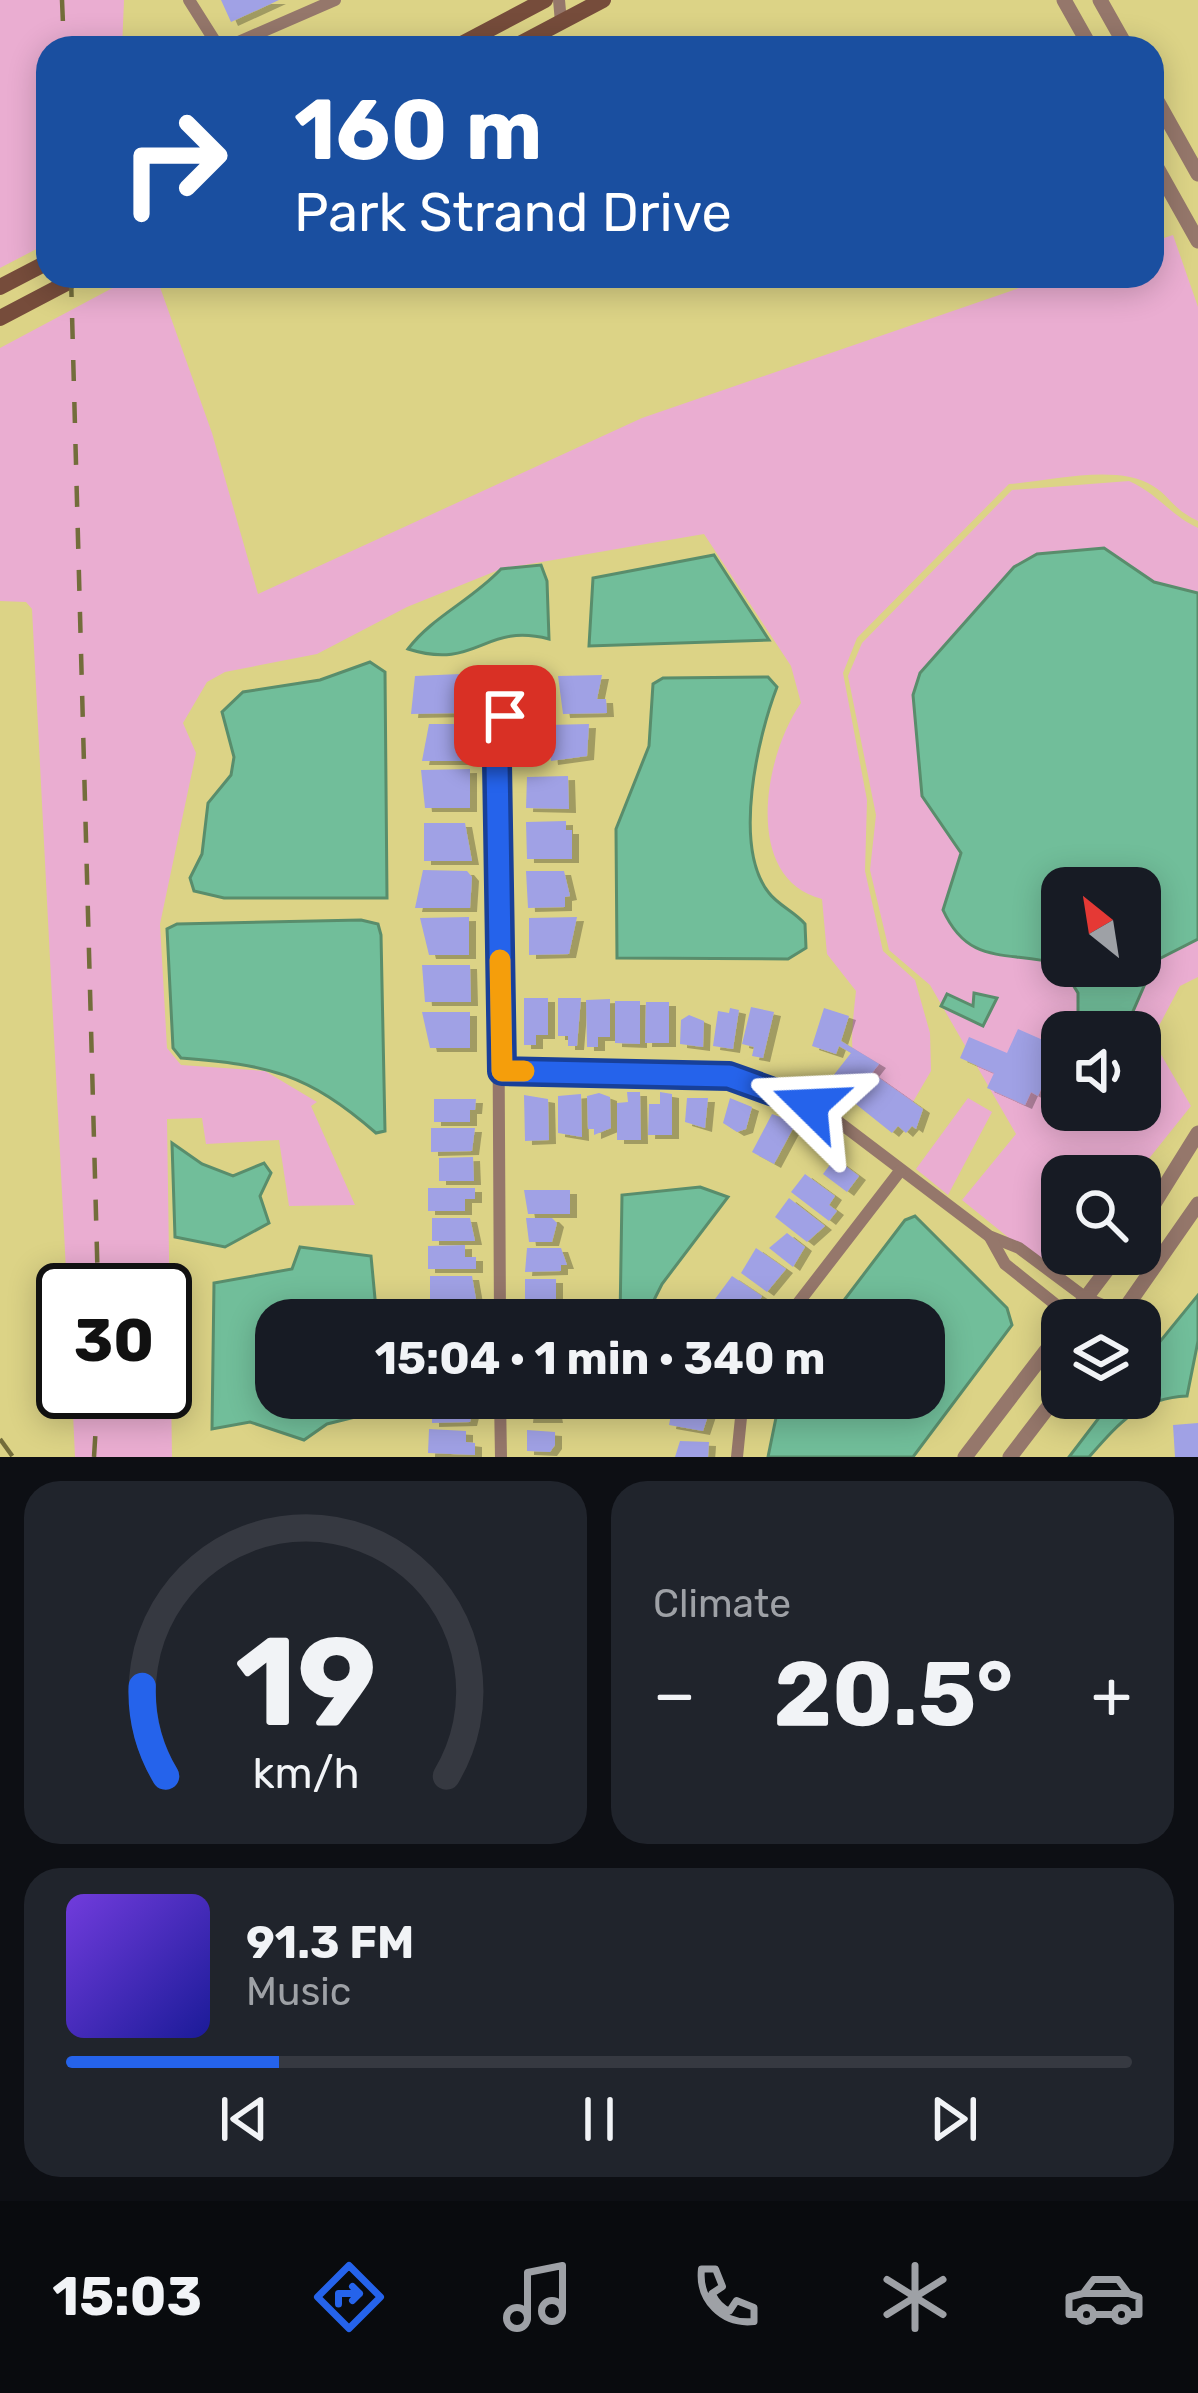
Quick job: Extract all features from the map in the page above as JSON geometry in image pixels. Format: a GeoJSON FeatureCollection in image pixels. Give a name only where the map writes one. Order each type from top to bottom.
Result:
{"type":"FeatureCollection","features":[{"type":"Feature","properties":{"kind":"main road"},"geometry":{"type":"LineString","coordinates":[[535,36],[603,0]]}},
{"type":"Feature","properties":{"kind":"main road"},"geometry":{"type":"LineString","coordinates":[[476,36],[541,1]]}},
{"type":"Feature","properties":{"kind":"main road"},"geometry":{"type":"LineString","coordinates":[[0,287],[36,268]]}},
{"type":"Feature","properties":{"kind":"main road"},"geometry":{"type":"LineString","coordinates":[[0,318],[57,288]]}},
{"type":"Feature","properties":{"kind":"street"},"geometry":{"type":"LineString","coordinates":[[189,0],[212,36]]}},
{"type":"Feature","properties":{"kind":"street"},"geometry":{"type":"LineString","coordinates":[[252,36],[335,0]]}},
{"type":"Feature","properties":{"kind":"street"},"geometry":{"type":"LineString","coordinates":[[560,0],[561,22]]}},
{"type":"Feature","properties":{"kind":"street"},"geometry":{"type":"LineString","coordinates":[[1064,0],[1084,36]]}},
{"type":"Feature","properties":{"kind":"street"},"geometry":{"type":"LineString","coordinates":[[1100,0],[1120,36]]}},
{"type":"Feature","properties":{"kind":"street"},"geometry":{"type":"LineString","coordinates":[[541,1],[561,22]]}},
{"type":"Feature","properties":{"kind":"street"},"geometry":{"type":"LineString","coordinates":[[1164,113],[1198,174]]}},
{"type":"Feature","properties":{"kind":"street"},"geometry":{"type":"LineString","coordinates":[[1164,180],[1198,241]]}},
{"type":"Feature","properties":{"kind":"street"},"geometry":{"type":"LineString","coordinates":[[500,1299],[497,763],[505,716]]}},
{"type":"Feature","properties":{"kind":"street"},"geometry":{"type":"LineString","coordinates":[[502,1071],[729,1076],[810,1105],[989,1236],[1019,1248],[1086,1298],[1103,1275]]}},
{"type":"Feature","properties":{"kind":"street"},"geometry":{"type":"LineString","coordinates":[[1161,1192],[1198,1133]]}},
{"type":"Feature","properties":{"kind":"street"},"geometry":{"type":"LineString","coordinates":[[801,1299],[900,1171]]}},
{"type":"Feature","properties":{"kind":"street"},"geometry":{"type":"LineString","coordinates":[[1131,1299],[1198,1204]]}},
{"type":"Feature","properties":{"kind":"street"},"geometry":{"type":"LineString","coordinates":[[989,1236],[1005,1264],[1044,1299]]}},
{"type":"Feature","properties":{"kind":"street"},"geometry":{"type":"LineString","coordinates":[[965,1457],[1041,1358]]}},
{"type":"Feature","properties":{"kind":"street"},"geometry":{"type":"LineString","coordinates":[[1010,1457],[1041,1416]]}},
{"type":"Feature","properties":{"kind":"street"},"geometry":{"type":"LineString","coordinates":[[500,1419],[501,1457]]}},
{"type":"Feature","properties":{"kind":"street"},"geometry":{"type":"LineString","coordinates":[[737,1457],[740,1419]]}},
{"type":"Feature","properties":{"kind":"shaded area"},"geometry":{"type":"Polygon","coordinates":[[[0,0],[124,0],[122,36],[36,36],[36,249],[0,268],[0,0]]]}},
{"type":"Feature","properties":{"kind":"shaded area"},"geometry":{"type":"Polygon","coordinates":[[[1173,235],[1198,307],[1198,521],[1138,479],[1103,474],[1009,484],[857,638],[843,673],[867,800],[865,871],[883,951],[915,980],[930,1033],[931,1071],[899,1126],[855,1066],[856,991],[827,954],[822,899],[797,887],[780,867],[770,842],[770,783],[777,753],[801,703],[791,666],[704,534],[501,569],[407,607],[317,654],[225,672],[207,682],[183,723],[196,753],[160,924],[167,1048],[181,1065],[265,1071],[317,1102],[311,1106],[355,1205],[289,1206],[279,1140],[206,1144],[202,1118],[167,1119],[169,1263],[66,1263],[32,609],[26,602],[0,601],[0,348],[112,288],[160,288],[212,433],[258,594],[642,418],[1019,288],[1164,288],[1164,238],[1173,235]]]}},
{"type":"Feature","properties":{"kind":"shaded area"},"geometry":{"type":"Polygon","coordinates":[[[1129,481],[1198,528],[1198,977],[1180,986],[1161,1022],[1161,1011],[1041,1011],[1041,1131],[1161,1131],[1161,1054],[1191,1106],[1152,1155],[1041,1155],[1041,1264],[962,1200],[1016,1134],[930,985],[889,950],[870,870],[876,815],[848,676],[862,643],[1012,490],[1129,481]]]}},
{"type":"Feature","properties":{"kind":"shaded area"},"geometry":{"type":"Polygon","coordinates":[[[1104,548],[1154,582],[1198,593],[1198,939],[1161,958],[1161,867],[1041,867],[1041,960],[977,948],[953,928],[943,910],[961,853],[922,796],[913,695],[920,673],[1014,567],[1037,554],[1104,548]]]}},
{"type":"Feature","properties":{"kind":"shaded area"},"geometry":{"type":"Polygon","coordinates":[[[714,555],[769,640],[589,646],[593,578],[714,555]]]}},
{"type":"Feature","properties":{"kind":"shaded area"},"geometry":{"type":"Polygon","coordinates":[[[541,565],[547,581],[549,639],[509,636],[450,654],[408,649],[501,569],[541,565]]]}},
{"type":"Feature","properties":{"kind":"shaded area"},"geometry":{"type":"Polygon","coordinates":[[[370,662],[385,672],[387,898],[224,898],[194,891],[190,878],[202,854],[208,803],[231,775],[234,757],[222,712],[243,692],[320,680],[370,662]]]}},
{"type":"Feature","properties":{"kind":"shaded area"},"geometry":{"type":"Polygon","coordinates":[[[768,677],[777,687],[756,762],[752,848],[769,893],[805,924],[806,948],[788,959],[617,958],[616,829],[649,746],[653,684],[663,678],[768,677]]]}},
{"type":"Feature","properties":{"kind":"shaded area"},"geometry":{"type":"Polygon","coordinates":[[[361,920],[378,924],[381,935],[385,1131],[376,1133],[329,1097],[286,1076],[239,1064],[181,1058],[173,1048],[167,929],[177,924],[361,920]]]}},
{"type":"Feature","properties":{"kind":"shaded area"},"geometry":{"type":"Polygon","coordinates":[[[1074,987],[1144,987],[1133,1011],[1078,1011],[1074,987]]]}},
{"type":"Feature","properties":{"kind":"shaded area"},"geometry":{"type":"Polygon","coordinates":[[[974,993],[997,998],[983,1026],[941,1006],[947,994],[973,1006],[974,993]]]}},
{"type":"Feature","properties":{"kind":"shaded area"},"geometry":{"type":"Polygon","coordinates":[[[968,1098],[992,1112],[948,1195],[916,1169],[968,1098]]]}},
{"type":"Feature","properties":{"kind":"shaded area"},"geometry":{"type":"Polygon","coordinates":[[[172,1143],[202,1164],[233,1176],[264,1163],[271,1173],[260,1196],[269,1223],[225,1247],[175,1237],[172,1143]]]}},
{"type":"Feature","properties":{"kind":"shaded area"},"geometry":{"type":"Polygon","coordinates":[[[700,1187],[728,1197],[654,1299],[620,1299],[622,1195],[700,1187]]]}},
{"type":"Feature","properties":{"kind":"shaded area"},"geometry":{"type":"Polygon","coordinates":[[[915,1216],[1007,1308],[1012,1325],[945,1414],[945,1299],[845,1299],[905,1220],[915,1216]]]}},
{"type":"Feature","properties":{"kind":"shaded area"},"geometry":{"type":"Polygon","coordinates":[[[300,1247],[371,1256],[375,1299],[255,1299],[255,1419],[347,1419],[327,1424],[304,1440],[250,1422],[212,1429],[214,1283],[292,1269],[300,1247]]]}},
{"type":"Feature","properties":{"kind":"shaded area"},"geometry":{"type":"Polygon","coordinates":[[[1198,1295],[1198,1341],[1187,1396],[1161,1401],[1161,1340],[1198,1295]]]}},
{"type":"Feature","properties":{"kind":"shaded area"},"geometry":{"type":"Polygon","coordinates":[[[73,1419],[171,1419],[172,1457],[75,1457],[73,1419]]]}},
{"type":"Feature","properties":{"kind":"shaded area"},"geometry":{"type":"Polygon","coordinates":[[[776,1419],[942,1419],[913,1457],[768,1457],[776,1419]]]}},
{"type":"Feature","properties":{"kind":"shaded area"},"geometry":{"type":"Polygon","coordinates":[[[1098,1419],[1126,1419],[1089,1457],[1069,1457],[1098,1419]]]}},
{"type":"Feature","properties":{"kind":"building"},"geometry":{"type":"Polygon","coordinates":[[[221,0],[279,0],[231,22],[221,0]]]}},
{"type":"Feature","properties":{"kind":"building"},"geometry":{"type":"Polygon","coordinates":[[[460,674],[461,713],[411,714],[415,676],[460,674]]]}},
{"type":"Feature","properties":{"kind":"building"},"geometry":{"type":"Polygon","coordinates":[[[602,675],[597,699],[606,699],[607,713],[563,714],[558,676],[602,675]]]}},
{"type":"Feature","properties":{"kind":"building"},"geometry":{"type":"Polygon","coordinates":[[[429,724],[470,724],[469,761],[422,761],[429,724]]]}},
{"type":"Feature","properties":{"kind":"building"},"geometry":{"type":"Polygon","coordinates":[[[589,724],[587,756],[551,761],[549,744],[555,739],[545,739],[547,725],[589,724]]]}},
{"type":"Feature","properties":{"kind":"building"},"geometry":{"type":"Polygon","coordinates":[[[470,769],[470,808],[425,808],[421,770],[470,769]]]}},
{"type":"Feature","properties":{"kind":"building"},"geometry":{"type":"Polygon","coordinates":[[[568,776],[569,809],[526,808],[527,777],[568,776]]]}},
{"type":"Feature","properties":{"kind":"building"},"geometry":{"type":"Polygon","coordinates":[[[566,821],[566,830],[572,830],[572,859],[527,859],[526,822],[566,821]]]}},
{"type":"Feature","properties":{"kind":"building"},"geometry":{"type":"Polygon","coordinates":[[[424,823],[465,823],[472,861],[424,861],[424,823]]]}},
{"type":"Feature","properties":{"kind":"building"},"geometry":{"type":"Polygon","coordinates":[[[423,870],[467,871],[472,877],[470,908],[415,908],[423,870]]]}},
{"type":"Feature","properties":{"kind":"building"},"geometry":{"type":"Polygon","coordinates":[[[526,871],[564,871],[570,896],[565,897],[565,907],[528,908],[526,871]]]}},
{"type":"Feature","properties":{"kind":"building"},"geometry":{"type":"Polygon","coordinates":[[[469,917],[469,955],[429,955],[420,918],[469,917]]]}},
{"type":"Feature","properties":{"kind":"building"},"geometry":{"type":"Polygon","coordinates":[[[577,917],[569,954],[529,955],[529,918],[577,917]]]}},
{"type":"Feature","properties":{"kind":"building"},"geometry":{"type":"Polygon","coordinates":[[[422,965],[470,965],[471,1002],[425,1002],[422,965]]]}},
{"type":"Feature","properties":{"kind":"building"},"geometry":{"type":"Polygon","coordinates":[[[524,998],[548,998],[548,1035],[536,1035],[536,1045],[524,1045],[524,998]]]}},
{"type":"Feature","properties":{"kind":"building"},"geometry":{"type":"Polygon","coordinates":[[[558,998],[581,998],[577,1046],[568,1046],[568,1036],[558,1036],[558,998]]]}},
{"type":"Feature","properties":{"kind":"building"},"geometry":{"type":"Polygon","coordinates":[[[610,999],[610,1037],[598,1037],[598,1047],[587,1047],[586,1000],[610,999]]]}},
{"type":"Feature","properties":{"kind":"building"},"geometry":{"type":"Polygon","coordinates":[[[615,1001],[640,1001],[640,1044],[615,1043],[615,1001]]]}},
{"type":"Feature","properties":{"kind":"building"},"geometry":{"type":"Polygon","coordinates":[[[646,1002],[669,1002],[669,1043],[645,1043],[646,1002]]]}},
{"type":"Feature","properties":{"kind":"building"},"geometry":{"type":"Polygon","coordinates":[[[751,1007],[774,1012],[763,1058],[752,1056],[754,1047],[742,1044],[751,1007]]]}},
{"type":"Feature","properties":{"kind":"building"},"geometry":{"type":"Polygon","coordinates":[[[730,1008],[739,1010],[733,1049],[713,1046],[718,1011],[729,1013],[730,1008]]]}},
{"type":"Feature","properties":{"kind":"building"},"geometry":{"type":"Polygon","coordinates":[[[824,1008],[849,1016],[841,1041],[879,1064],[872,1073],[923,1109],[916,1129],[912,1126],[906,1133],[898,1126],[892,1133],[842,1093],[847,1087],[833,1076],[851,1053],[839,1046],[836,1054],[812,1046],[824,1008]]]}},
{"type":"Feature","properties":{"kind":"building"},"geometry":{"type":"Polygon","coordinates":[[[422,1012],[470,1012],[470,1048],[430,1048],[422,1012]]]}},
{"type":"Feature","properties":{"kind":"building"},"geometry":{"type":"Polygon","coordinates":[[[689,1015],[704,1021],[703,1047],[680,1044],[681,1020],[689,1015]]]}},
{"type":"Feature","properties":{"kind":"building"},"geometry":{"type":"Polygon","coordinates":[[[1018,1029],[1041,1039],[1041,1089],[1038,1096],[1031,1092],[1025,1105],[987,1088],[994,1073],[960,1058],[969,1037],[1007,1053],[1018,1029]]]}},
{"type":"Feature","properties":{"kind":"building"},"geometry":{"type":"Polygon","coordinates":[[[627,1092],[640,1092],[641,1140],[617,1140],[617,1103],[628,1102],[627,1092]]]}},
{"type":"Feature","properties":{"kind":"building"},"geometry":{"type":"Polygon","coordinates":[[[660,1092],[672,1094],[672,1135],[648,1135],[649,1104],[660,1104],[660,1092]]]}},
{"type":"Feature","properties":{"kind":"building"},"geometry":{"type":"Polygon","coordinates":[[[581,1094],[582,1137],[558,1133],[558,1096],[581,1094]]]}},
{"type":"Feature","properties":{"kind":"building"},"geometry":{"type":"Polygon","coordinates":[[[524,1095],[548,1099],[549,1140],[525,1141],[524,1095]]]}},
{"type":"Feature","properties":{"kind":"building"},"geometry":{"type":"Polygon","coordinates":[[[587,1096],[610,1097],[611,1128],[594,1135],[594,1129],[588,1129],[587,1096]]]}},
{"type":"Feature","properties":{"kind":"building"},"geometry":{"type":"Polygon","coordinates":[[[687,1098],[708,1098],[705,1128],[685,1122],[687,1098]]]}},
{"type":"Feature","properties":{"kind":"building"},"geometry":{"type":"Polygon","coordinates":[[[730,1098],[752,1107],[746,1129],[737,1132],[723,1123],[730,1098]]]}},
{"type":"Feature","properties":{"kind":"building"},"geometry":{"type":"Polygon","coordinates":[[[434,1099],[476,1099],[470,1122],[434,1122],[434,1099]]]}},
{"type":"Feature","properties":{"kind":"building"},"geometry":{"type":"Polygon","coordinates":[[[772,1114],[796,1123],[774,1164],[752,1152],[772,1114]]]}},
{"type":"Feature","properties":{"kind":"building"},"geometry":{"type":"Polygon","coordinates":[[[431,1128],[475,1128],[472,1151],[431,1152],[431,1128]]]}},
{"type":"Feature","properties":{"kind":"building"},"geometry":{"type":"Polygon","coordinates":[[[473,1157],[474,1181],[439,1181],[439,1158],[473,1157]]]}},
{"type":"Feature","properties":{"kind":"building"},"geometry":{"type":"Polygon","coordinates":[[[835,1158],[859,1176],[847,1192],[823,1174],[835,1158]]]}},
{"type":"Feature","properties":{"kind":"building"},"geometry":{"type":"Polygon","coordinates":[[[805,1174],[835,1196],[829,1205],[837,1211],[829,1221],[791,1192],[805,1174]]]}},
{"type":"Feature","properties":{"kind":"building"},"geometry":{"type":"Polygon","coordinates":[[[428,1188],[475,1188],[475,1199],[465,1199],[465,1211],[428,1211],[428,1188]]]}},
{"type":"Feature","properties":{"kind":"building"},"geometry":{"type":"Polygon","coordinates":[[[524,1190],[570,1190],[570,1214],[528,1214],[524,1190]]]}},
{"type":"Feature","properties":{"kind":"building"},"geometry":{"type":"Polygon","coordinates":[[[789,1198],[825,1226],[807,1242],[775,1217],[789,1198]]]}},
{"type":"Feature","properties":{"kind":"building"},"geometry":{"type":"Polygon","coordinates":[[[432,1218],[470,1218],[475,1241],[432,1241],[432,1218]]]}},
{"type":"Feature","properties":{"kind":"building"},"geometry":{"type":"Polygon","coordinates":[[[526,1218],[552,1218],[557,1223],[552,1242],[529,1242],[526,1218]]]}},
{"type":"Feature","properties":{"kind":"building"},"geometry":{"type":"Polygon","coordinates":[[[787,1233],[805,1247],[793,1267],[769,1248],[787,1233]]]}},
{"type":"Feature","properties":{"kind":"building"},"geometry":{"type":"Polygon","coordinates":[[[465,1245],[465,1257],[476,1257],[476,1269],[428,1269],[428,1246],[465,1245]]]}},
{"type":"Feature","properties":{"kind":"building"},"geometry":{"type":"Polygon","coordinates":[[[527,1248],[561,1248],[567,1265],[561,1265],[561,1271],[525,1272],[527,1248]]]}},
{"type":"Feature","properties":{"kind":"building"},"geometry":{"type":"Polygon","coordinates":[[[756,1248],[786,1269],[767,1292],[741,1273],[756,1248]]]}},
{"type":"Feature","properties":{"kind":"building"},"geometry":{"type":"Polygon","coordinates":[[[430,1276],[472,1276],[476,1299],[430,1299],[430,1276]]]}},
{"type":"Feature","properties":{"kind":"building"},"geometry":{"type":"Polygon","coordinates":[[[732,1276],[762,1296],[760,1299],[715,1299],[732,1276]]]}},
{"type":"Feature","properties":{"kind":"building"},"geometry":{"type":"Polygon","coordinates":[[[525,1279],[556,1279],[556,1299],[525,1299],[525,1279]]]}},
{"type":"Feature","properties":{"kind":"building"},"geometry":{"type":"Polygon","coordinates":[[[432,1419],[471,1419],[470,1422],[432,1423],[432,1419]]]}},
{"type":"Feature","properties":{"kind":"building"},"geometry":{"type":"Polygon","coordinates":[[[670,1419],[707,1419],[703,1431],[669,1425],[670,1419]]]}},
{"type":"Feature","properties":{"kind":"building"},"geometry":{"type":"Polygon","coordinates":[[[1198,1423],[1198,1457],[1175,1457],[1173,1425],[1198,1423]]]}},
{"type":"Feature","properties":{"kind":"building"},"geometry":{"type":"Polygon","coordinates":[[[429,1429],[466,1431],[466,1442],[475,1443],[475,1455],[428,1453],[429,1429]]]}},
{"type":"Feature","properties":{"kind":"building"},"geometry":{"type":"Polygon","coordinates":[[[527,1430],[555,1432],[550,1452],[527,1451],[527,1430]]]}},
{"type":"Feature","properties":{"kind":"building"},"geometry":{"type":"Polygon","coordinates":[[[680,1441],[709,1442],[708,1457],[675,1457],[680,1441]]]}},
{"type":"Feature","properties":{"kind":"railway"},"geometry":{"type":"LineString","coordinates":[[62,0],[64,36]]}},
{"type":"Feature","properties":{"kind":"railway"},"geometry":{"type":"LineString","coordinates":[[71,288],[97,1263]]}},
{"type":"Feature","properties":{"kind":"railway"},"geometry":{"type":"LineString","coordinates":[[94,1457],[96,1419]]}},
{"type":"Feature","properties":{"kind":"railway"},"geometry":{"type":"LineString","coordinates":[[0,1439],[13,1457]]}},
{"type":"Feature","properties":{"kind":"slow traffic"},"geometry":{"type":"LineString","coordinates":[[500,960],[502,1071],[524,1071]]}},
{"type":"Feature","properties":{"kind":"route"},"geometry":{"type":"LineString","coordinates":[[505,716],[497,763],[502,1071],[669,1070],[729,1076],[810,1105]]}}]}
